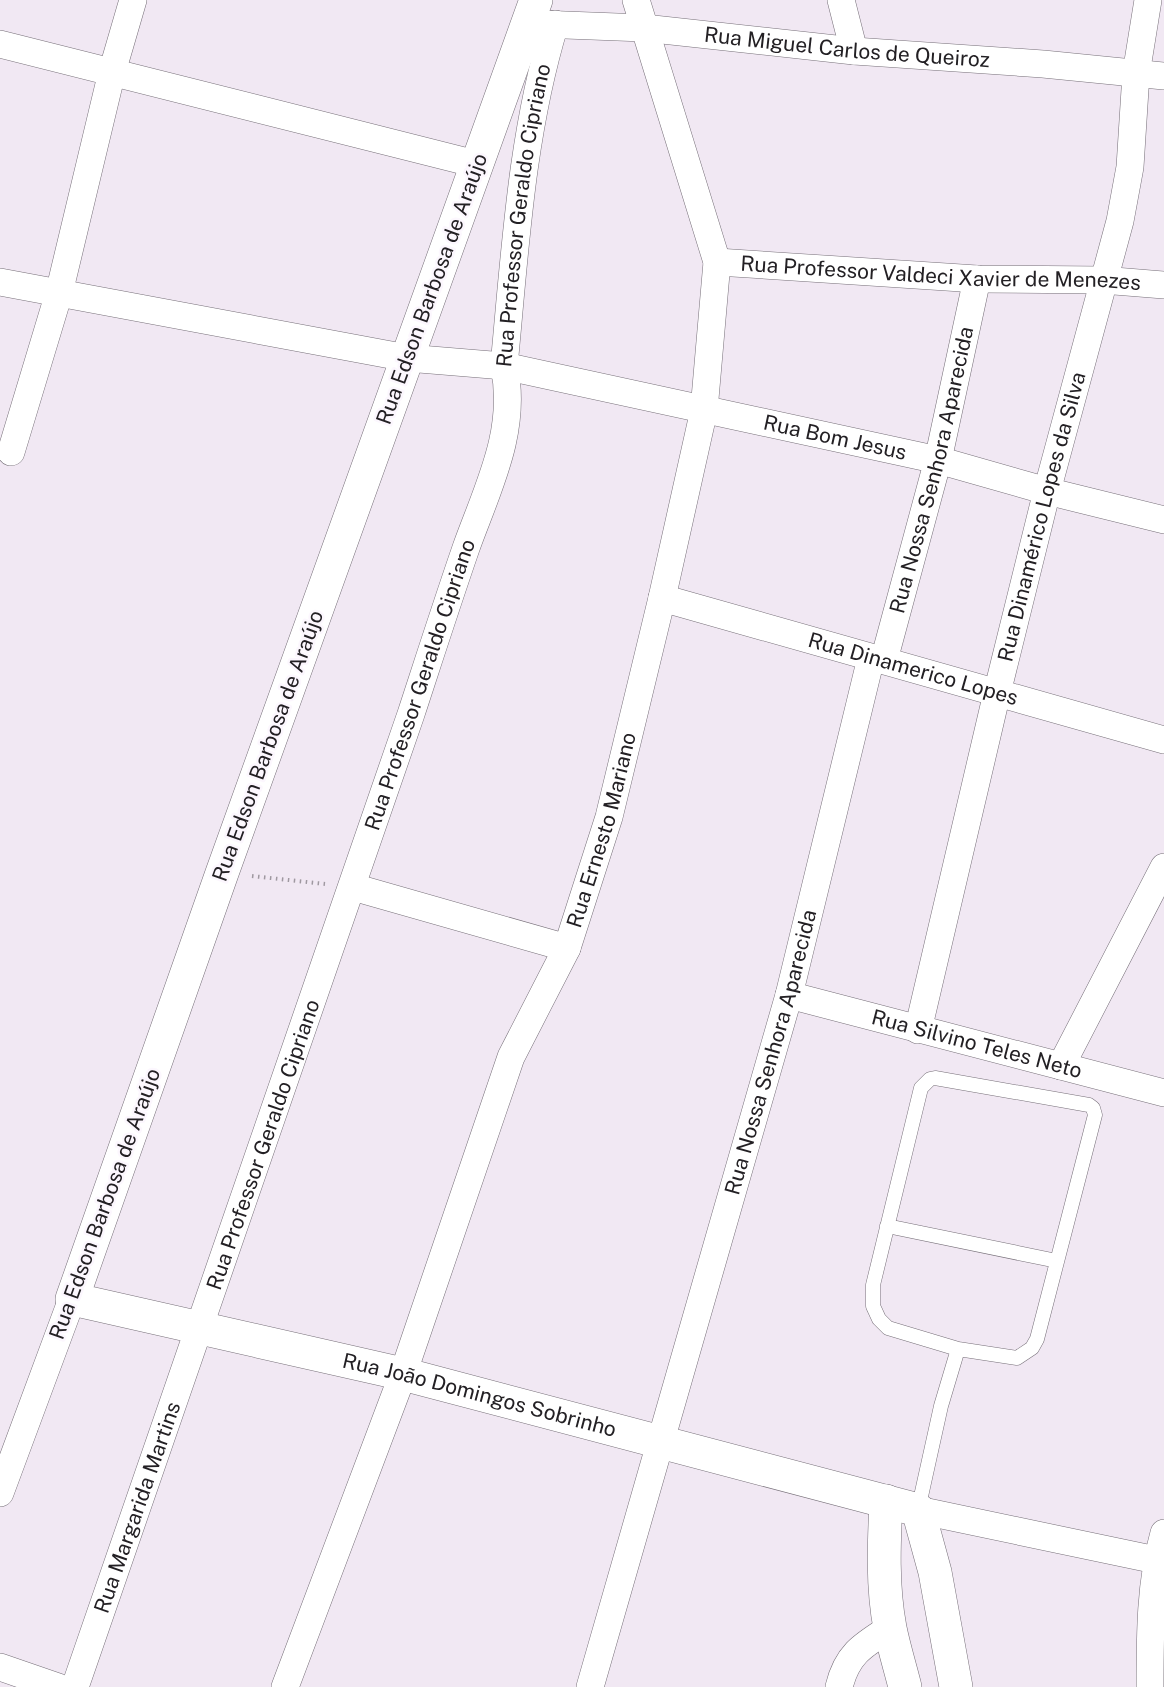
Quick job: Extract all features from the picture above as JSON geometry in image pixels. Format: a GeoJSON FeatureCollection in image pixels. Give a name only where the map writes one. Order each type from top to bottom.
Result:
{"type":"FeatureCollection","features":[{"type":"Feature","properties":{"kind":"street"},"geometry":{"type":"LineString","coordinates":[[11,452],[59,293],[112,72],[134,0]]}},
{"type":"Feature","properties":{"kind":"street"},"geometry":{"type":"LineString","coordinates":[[636,0],[717,262]]}},
{"type":"Feature","properties":{"kind":"street"},"geometry":{"type":"LineString","coordinates":[[841,0],[854,51]]}},
{"type":"Feature","properties":{"kind":"street","name":"Rua Dinamérico Lopes da Silva"},"geometry":{"type":"LineString","coordinates":[[918,1030],[1047,491],[1102,280],[1120,221],[1130,167],[1136,74],[1148,0]]}},
{"type":"Feature","properties":{"kind":"street","name":"Rua Miguel Carlos de Queiroz"},"geometry":{"type":"LineString","coordinates":[[540,16],[854,51],[1043,64],[1164,76]]}},
{"type":"Feature","properties":{"kind":"street","name":"Rua Edson Barbosa de Araújo"},"geometry":{"type":"LineString","coordinates":[[0,1492],[72,1299],[476,164],[540,16]]}},
{"type":"Feature","properties":{"kind":"street","name":"Rua Professor Geraldo Cipriano"},"geometry":{"type":"LineString","coordinates":[[201,1328],[468,544],[496,470],[509,389],[504,366],[529,130],[541,69],[540,16]]}},
{"type":"Feature","properties":{"kind":"street"},"geometry":{"type":"LineString","coordinates":[[0,44],[476,164]]}},
{"type":"Feature","properties":{"kind":"street","name":"Rua Professor Valdeci Xavier de Menezes"},"geometry":{"type":"LineString","coordinates":[[717,262],[977,279],[1102,280],[1164,285]]}},
{"type":"Feature","properties":{"kind":"street","name":"Rua Ernesto Mariano"},"geometry":{"type":"LineString","coordinates":[[285,1687],[403,1374],[511,1058],[567,948],[609,817],[662,598],[704,410],[717,262]]}},
{"type":"Feature","properties":{"kind":"street","name":"Rua Nossa Senhora Aparecida"},"geometry":{"type":"LineString","coordinates":[[590,1687],[789,995],[877,659],[938,460],[977,279]]}},
{"type":"Feature","properties":{"kind":"street","name":"Rua Bom Jesus"},"geometry":{"type":"LineString","coordinates":[[0,282],[408,358],[504,366],[938,460],[1047,491],[1164,520]]}},
{"type":"Feature","properties":{"kind":"street","name":"Rua Dinamerico Lopes"},"geometry":{"type":"LineString","coordinates":[[662,598],[1164,740]]}},
{"type":"Feature","properties":{"kind":"street"},"geometry":{"type":"LineString","coordinates":[[1061,1066],[1164,867]]}},
{"type":"Feature","properties":{"kind":"street"},"geometry":{"type":"LineString","coordinates":[[352,887],[567,948]]}},
{"type":"Feature","properties":{"kind":"street","name":"Rua Silvino Teles Neto"},"geometry":{"type":"LineString","coordinates":[[789,995],[1164,1093]]}},
{"type":"Feature","properties":{"kind":"street","name":"Rua João Domingos Sobrinho"},"geometry":{"type":"LineString","coordinates":[[72,1299],[403,1374],[918,1510]]}},
{"type":"Feature","properties":{"kind":"street","name":"Rua Margarida Martins"},"geometry":{"type":"LineString","coordinates":[[75,1687],[201,1328]]}},
{"type":"Feature","properties":{"kind":"street"},"geometry":{"type":"LineString","coordinates":[[886,1501],[884,1562],[890,1628],[905,1687]]}},
{"type":"Feature","properties":{"kind":"street"},"geometry":{"type":"LineString","coordinates":[[956,1687],[935,1572],[918,1510],[1156,1560]]}},
{"type":"Feature","properties":{"kind":"street"},"geometry":{"type":"LineString","coordinates":[[1150,1687],[1156,1560],[1164,1533]]}},
{"type":"Feature","properties":{"kind":"street"},"geometry":{"type":"LineString","coordinates":[[839,1687],[842,1673],[851,1657],[864,1645],[890,1628]]}},
{"type":"Feature","properties":{"kind":"street"},"geometry":{"type":"LineString","coordinates":[[0,1667],[58,1687]]}},
{"type":"Feature","properties":{"kind":"lane"},"geometry":{"type":"LineString","coordinates":[[930,1079],[1089,1105],[1093,1108],[1095,1115],[1037,1339],[1032,1348],[1017,1358],[958,1348],[888,1328],[879,1319],[873,1306],[873,1285],[887,1226],[921,1088],[930,1079]]}},
{"type":"Feature","properties":{"kind":"lane"},"geometry":{"type":"LineString","coordinates":[[887,1226],[1057,1261]]}},
{"type":"Feature","properties":{"kind":"lane"},"geometry":{"type":"LineString","coordinates":[[918,1510],[941,1406],[958,1348]]}},
{"type":"Feature","properties":{"kind":"path"},"geometry":{"type":"LineString","coordinates":[[222,873],[352,887]]}}]}
